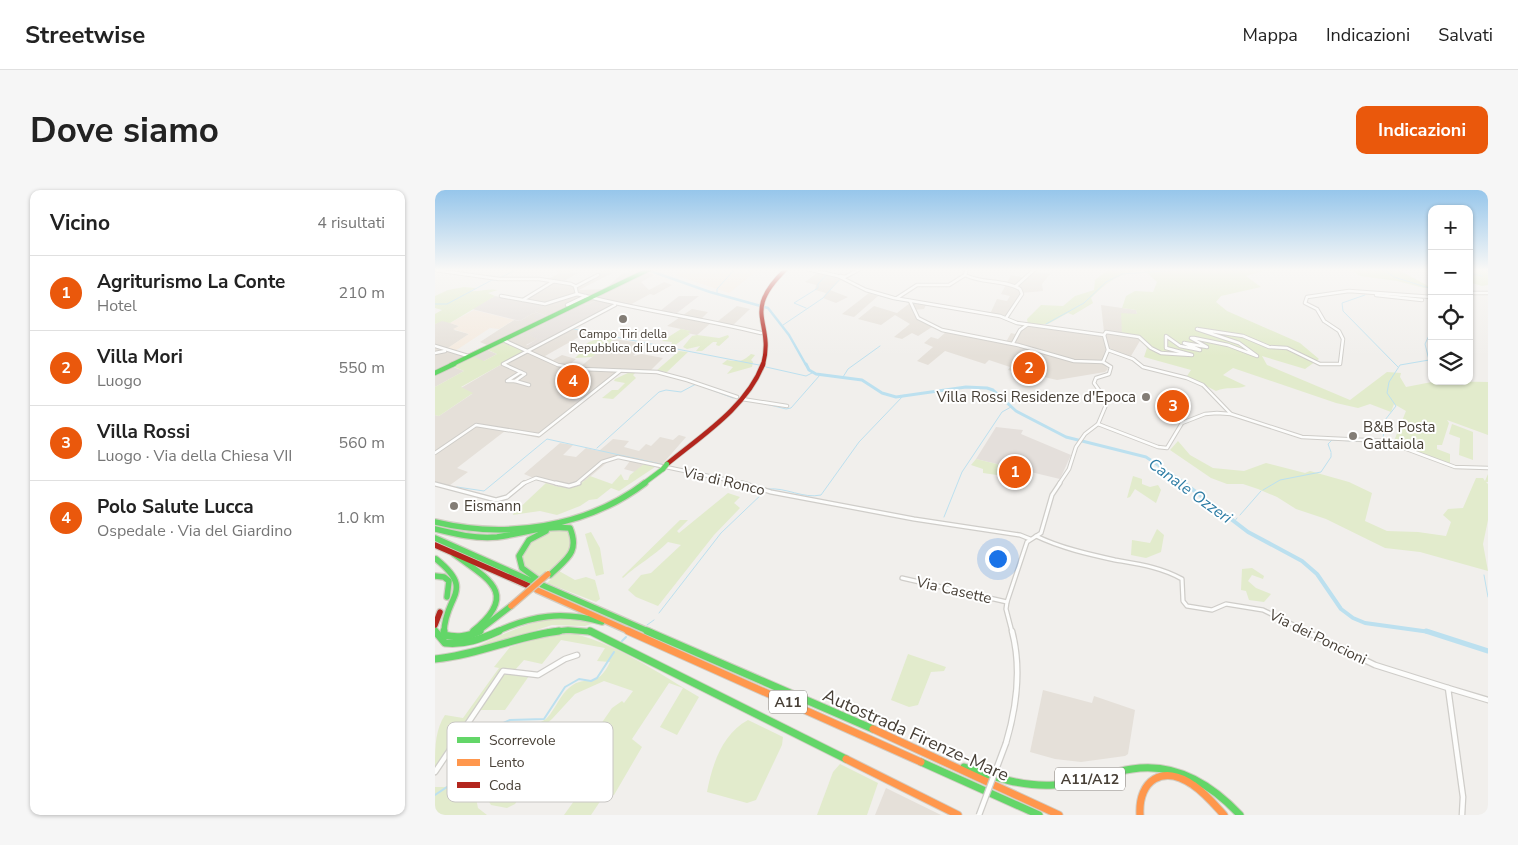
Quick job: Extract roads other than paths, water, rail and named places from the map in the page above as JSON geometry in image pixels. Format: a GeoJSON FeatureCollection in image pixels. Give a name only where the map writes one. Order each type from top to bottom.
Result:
{"type":"FeatureCollection","features":[{"type":"Feature","properties":{"kind":"main road"},"geometry":{"type":"LineString","coordinates":[[435,373],[584,298]]}},
{"type":"Feature","properties":{"kind":"main road"},"geometry":{"type":"LineString","coordinates":[[435,522],[462,530],[490,532],[561,521],[613,503],[641,487],[744,394],[757,379],[765,355],[761,313],[762,298]]}},
{"type":"Feature","properties":{"kind":"main road"},"geometry":{"type":"LineString","coordinates":[[435,528],[459,535],[483,538],[519,534],[560,526],[569,528],[576,539],[576,545],[569,555],[494,626],[477,636],[455,641],[440,638]]}},
{"type":"Feature","properties":{"kind":"main road"},"geometry":{"type":"LineString","coordinates":[[435,538],[536,580],[520,564],[519,556],[523,546],[536,535],[548,530],[560,529],[573,532]]}},
{"type":"Feature","properties":{"kind":"main road"},"geometry":{"type":"LineString","coordinates":[[435,545],[529,586]]}},
{"type":"Feature","properties":{"kind":"main road"},"geometry":{"type":"LineString","coordinates":[[447,636],[463,635],[478,628],[491,618],[499,605],[499,595],[494,586],[454,554]]}},
{"type":"Feature","properties":{"kind":"main road"},"geometry":{"type":"LineString","coordinates":[[436,559],[451,568],[456,576],[454,588],[440,623],[441,632],[447,636],[465,637],[481,631],[513,607]]}},
{"type":"Feature","properties":{"kind":"main road"},"geometry":{"type":"LineString","coordinates":[[435,576],[446,578],[450,584],[435,625]]}},
{"type":"Feature","properties":{"kind":"main road","name":"Autostrada Firenze-Mare"},"geometry":{"type":"LineString","coordinates":[[543,584],[929,754],[1059,815]]}},
{"type":"Feature","properties":{"kind":"main road","name":"Autostrada Firenze-Mare"},"geometry":{"type":"LineString","coordinates":[[537,590],[1039,815]]}},
{"type":"Feature","properties":{"kind":"main road"},"geometry":{"type":"LineString","coordinates":[[435,631],[448,644],[462,645],[525,620],[561,614],[589,617],[639,636]]}},
{"type":"Feature","properties":{"kind":"main road"},"geometry":{"type":"LineString","coordinates":[[435,658],[452,659],[476,654],[547,630],[564,628],[588,630],[958,815]]}},
{"type":"Feature","properties":{"kind":"main road","name":"A11/A12"},"geometry":{"type":"LineString","coordinates":[[929,754],[988,776],[1035,785],[1064,784],[1135,768],[1168,768],[1189,774],[1212,787],[1240,815]]}},
{"type":"Feature","properties":{"kind":"main road"},"geometry":{"type":"LineString","coordinates":[[1140,815],[1140,799],[1145,787],[1158,777],[1169,776],[1185,780],[1197,787],[1224,815]]}},
{"type":"Feature","properties":{"kind":"street"},"geometry":{"type":"LineString","coordinates":[[513,298],[545,304],[564,298]]}},
{"type":"Feature","properties":{"kind":"street"},"geometry":{"type":"LineString","coordinates":[[567,305],[583,298]]}},
{"type":"Feature","properties":{"kind":"street"},"geometry":{"type":"LineString","coordinates":[[596,298],[616,304],[719,323],[761,333]]}},
{"type":"Feature","properties":{"kind":"street"},"geometry":{"type":"LineString","coordinates":[[895,298],[1006,318],[1013,322],[1028,325],[1043,325],[1090,334],[1104,335],[1106,332],[1139,338],[1155,351],[1170,354],[1192,355],[1166,348],[1166,336],[1176,345],[1195,350],[1200,350],[1184,343],[1207,347],[1191,338],[1194,338],[1228,345],[1257,356],[1239,343],[1204,333],[1197,328],[1243,336],[1269,347],[1287,348],[1320,364],[1340,364],[1340,353],[1343,344],[1341,333],[1324,321],[1323,315],[1318,309],[1304,301],[1309,298]]}},
{"type":"Feature","properties":{"kind":"street"},"geometry":{"type":"LineString","coordinates":[[1006,318],[1019,298]]}},
{"type":"Feature","properties":{"kind":"street"},"geometry":{"type":"LineString","coordinates":[[1414,298],[1422,300]]}},
{"type":"Feature","properties":{"kind":"street"},"geometry":{"type":"LineString","coordinates":[[910,302],[916,316],[936,328],[1013,343],[1074,360],[1103,362],[1111,367],[1109,374],[1096,378],[1094,381],[1107,403],[1098,424],[1083,436],[1076,447],[1066,474],[1052,495],[1044,528],[1025,545],[1007,602],[1006,609],[1016,652],[1017,702],[1013,722],[979,815]]}},
{"type":"Feature","properties":{"kind":"street"},"geometry":{"type":"LineString","coordinates":[[515,381],[525,374],[503,364],[616,304]]}},
{"type":"Feature","properties":{"kind":"street"},"geometry":{"type":"LineString","coordinates":[[1013,343],[1020,330],[1028,325]]}},
{"type":"Feature","properties":{"kind":"street"},"geometry":{"type":"LineString","coordinates":[[1104,335],[1108,350]]}},
{"type":"Feature","properties":{"kind":"street"},"geometry":{"type":"LineString","coordinates":[[502,339],[529,350],[552,363],[565,367],[667,374],[737,397]]}},
{"type":"Feature","properties":{"kind":"street"},"geometry":{"type":"LineString","coordinates":[[435,346],[468,356]]}},
{"type":"Feature","properties":{"kind":"street"},"geometry":{"type":"LineString","coordinates":[[435,353],[448,350]]}},
{"type":"Feature","properties":{"kind":"street"},"geometry":{"type":"LineString","coordinates":[[1103,362],[1105,353],[1108,350]]}},
{"type":"Feature","properties":{"kind":"street"},"geometry":{"type":"LineString","coordinates":[[1108,350],[1133,359],[1143,367],[1187,378],[1203,385],[1231,414]]}},
{"type":"Feature","properties":{"kind":"street"},"geometry":{"type":"LineString","coordinates":[[435,453],[476,425],[539,435],[620,370]]}},
{"type":"Feature","properties":{"kind":"street"},"geometry":{"type":"LineString","coordinates":[[521,372],[507,381],[529,385]]}},
{"type":"Feature","properties":{"kind":"street"},"geometry":{"type":"LineString","coordinates":[[742,399],[787,406]]}},
{"type":"Feature","properties":{"kind":"street"},"geometry":{"type":"LineString","coordinates":[[1098,424],[1152,445],[1167,448],[1183,423],[1205,414],[1231,414],[1290,434],[1309,438],[1385,441],[1455,467],[1468,469],[1488,468]]}},
{"type":"Feature","properties":{"kind":"street","name":"Via di Ronco"},"geometry":{"type":"LineString","coordinates":[[435,484],[496,500],[505,499],[529,480],[535,478],[563,486],[577,484],[602,462],[614,457],[718,478],[771,492],[914,519],[1020,535],[1030,539]]}},
{"type":"Feature","properties":{"kind":"street","name":"Via dei Poncioni"},"geometry":{"type":"LineString","coordinates":[[1036,536],[1083,552],[1141,563],[1170,573],[1181,579],[1183,601],[1187,606],[1212,610],[1226,604],[1263,610],[1375,665],[1449,688]]}},
{"type":"Feature","properties":{"kind":"street","name":"Via Casette"},"geometry":{"type":"LineString","coordinates":[[901,578],[1007,602]]}},
{"type":"Feature","properties":{"kind":"street"},"geometry":{"type":"LineString","coordinates":[[469,722],[503,671],[538,674],[577,654]]}},
{"type":"Feature","properties":{"kind":"street"},"geometry":{"type":"LineString","coordinates":[[1462,815],[1463,797],[1449,688],[1488,700]]}},
{"type":"Feature","properties":{"kind":"street"},"geometry":{"type":"LineString","coordinates":[[435,772],[447,754]]}},
{"type":"Feature","properties":{"kind":"waterway"},"geometry":{"type":"LineString","coordinates":[[435,304],[447,304],[458,298]]}},
{"type":"Feature","properties":{"kind":"waterway","name":"Canale Ozzeri"},"geometry":{"type":"LineString","coordinates":[[732,298],[768,308],[789,335],[806,365]]}},
{"type":"Feature","properties":{"kind":"waterway"},"geometry":{"type":"LineString","coordinates":[[802,298],[794,303],[806,308]]}},
{"type":"Feature","properties":{"kind":"waterway"},"geometry":{"type":"LineString","coordinates":[[783,325],[823,298]]}},
{"type":"Feature","properties":{"kind":"waterway"},"geometry":{"type":"LineString","coordinates":[[1046,324],[1084,303],[1089,298]]}},
{"type":"Feature","properties":{"kind":"waterway"},"geometry":{"type":"LineString","coordinates":[[1356,298],[1342,303],[1343,311],[1398,367]]}},
{"type":"Feature","properties":{"kind":"waterway"},"geometry":{"type":"LineString","coordinates":[[896,300],[909,302]]}},
{"type":"Feature","properties":{"kind":"waterway"},"geometry":{"type":"LineString","coordinates":[[913,303],[929,305]]}},
{"type":"Feature","properties":{"kind":"waterway"},"geometry":{"type":"LineString","coordinates":[[574,329],[759,365]]}},
{"type":"Feature","properties":{"kind":"waterway"},"geometry":{"type":"LineString","coordinates":[[1383,439],[1385,420],[1396,406],[1387,393],[1389,382],[1400,365],[1429,360],[1425,344],[1428,338]]}},
{"type":"Feature","properties":{"kind":"waterway"},"geometry":{"type":"LineString","coordinates":[[843,377],[848,369],[880,346]]}},
{"type":"Feature","properties":{"kind":"waterway","name":"Canale Ozzeri"},"geometry":{"type":"LineString","coordinates":[[806,364],[809,370],[816,374],[862,380],[882,393],[896,397],[966,387],[987,388],[993,390],[1016,411],[1066,437],[1146,457],[1186,484]]}},
{"type":"Feature","properties":{"kind":"waterway"},"geometry":{"type":"LineString","coordinates":[[766,367],[806,376],[812,373]]}},
{"type":"Feature","properties":{"kind":"waterway"},"geometry":{"type":"LineString","coordinates":[[762,403],[786,409],[791,408],[820,375]]}},
{"type":"Feature","properties":{"kind":"waterway"},"geometry":{"type":"LineString","coordinates":[[597,448],[659,392],[666,390],[681,392],[696,384]]}},
{"type":"Feature","properties":{"kind":"waterway"},"geometry":{"type":"LineString","coordinates":[[704,387],[733,398]]}},
{"type":"Feature","properties":{"kind":"waterway"},"geometry":{"type":"LineString","coordinates":[[768,489],[814,496],[821,495],[859,442],[904,395]]}},
{"type":"Feature","properties":{"kind":"waterway"},"geometry":{"type":"LineString","coordinates":[[944,517],[962,472],[1002,412],[1011,407]]}},
{"type":"Feature","properties":{"kind":"waterway"},"geometry":{"type":"LineString","coordinates":[[457,487],[484,491],[547,439],[665,465]]}},
{"type":"Feature","properties":{"kind":"waterway"},"geometry":{"type":"LineString","coordinates":[[1331,452],[1328,444],[1332,440],[1380,442]]}},
{"type":"Feature","properties":{"kind":"waterway"},"geometry":{"type":"LineString","coordinates":[[1263,490],[1280,480],[1321,472],[1331,457],[1331,453]]}},
{"type":"Feature","properties":{"kind":"waterway"},"geometry":{"type":"LineString","coordinates":[[669,466],[684,470]]}},
{"type":"Feature","properties":{"kind":"waterway"},"geometry":{"type":"LineString","coordinates":[[702,473],[759,487]]}},
{"type":"Feature","properties":{"kind":"waterway","name":"Canale Ozzeri"},"geometry":{"type":"LineString","coordinates":[[1184,483],[1248,532],[1302,561],[1317,574],[1341,609],[1353,618],[1365,623],[1428,632]]}},
{"type":"Feature","properties":{"kind":"waterway"},"geometry":{"type":"LineString","coordinates":[[659,613],[721,533],[765,491]]}},
{"type":"Feature","properties":{"kind":"waterway"},"geometry":{"type":"LineString","coordinates":[[1240,515],[1261,491]]}},
{"type":"Feature","properties":{"kind":"waterway","name":"Canale Ozzeri"},"geometry":{"type":"LineString","coordinates":[[1234,522],[1237,518]]}},
{"type":"Feature","properties":{"kind":"waterway"},"geometry":{"type":"LineString","coordinates":[[1484,575],[1488,597]]}},
{"type":"Feature","properties":{"kind":"waterway"},"geometry":{"type":"LineString","coordinates":[[647,625],[654,620]]}},
{"type":"Feature","properties":{"kind":"waterway","name":"Canale Ozzeri"},"geometry":{"type":"LineString","coordinates":[[1428,632],[1488,651]]}},
{"type":"Feature","properties":{"kind":"waterway"},"geometry":{"type":"LineString","coordinates":[[622,641],[626,637]]}},
{"type":"Feature","properties":{"kind":"waterway"},"geometry":{"type":"LineString","coordinates":[[506,722],[510,720],[544,719],[565,687],[579,679],[591,681],[597,678],[614,652]]}},
{"type":"Feature","properties":{"kind":"waterway"},"geometry":{"type":"LineString","coordinates":[[435,795],[447,787]]}},
{"type":"Feature","properties":{"kind":"place","name":"Campo Tiri della Repubblica di Lucca"},"geometry":{"type":"Point","coordinates":[623,319]}},
{"type":"Feature","properties":{"kind":"place","name":"Villa Mori"},"geometry":{"type":"Point","coordinates":[1029,368]}},
{"type":"Feature","properties":{"kind":"place","name":"Polo Salute Lucca"},"geometry":{"type":"Point","coordinates":[573,381]}},
{"type":"Feature","properties":{"kind":"place","name":"Villa Rossi Residenze d'Epoca"},"geometry":{"type":"Point","coordinates":[1146,397]}},
{"type":"Feature","properties":{"kind":"place","name":"Villa Rossi"},"geometry":{"type":"Point","coordinates":[1173,406]}},
{"type":"Feature","properties":{"kind":"place","name":"B&B Posta Gattaiola"},"geometry":{"type":"Point","coordinates":[1353,436]}},
{"type":"Feature","properties":{"kind":"place","name":"Agriturismo La Conte"},"geometry":{"type":"Point","coordinates":[1015,472]}},
{"type":"Feature","properties":{"kind":"place","name":"Eismann"},"geometry":{"type":"Point","coordinates":[454,506]}}]}
